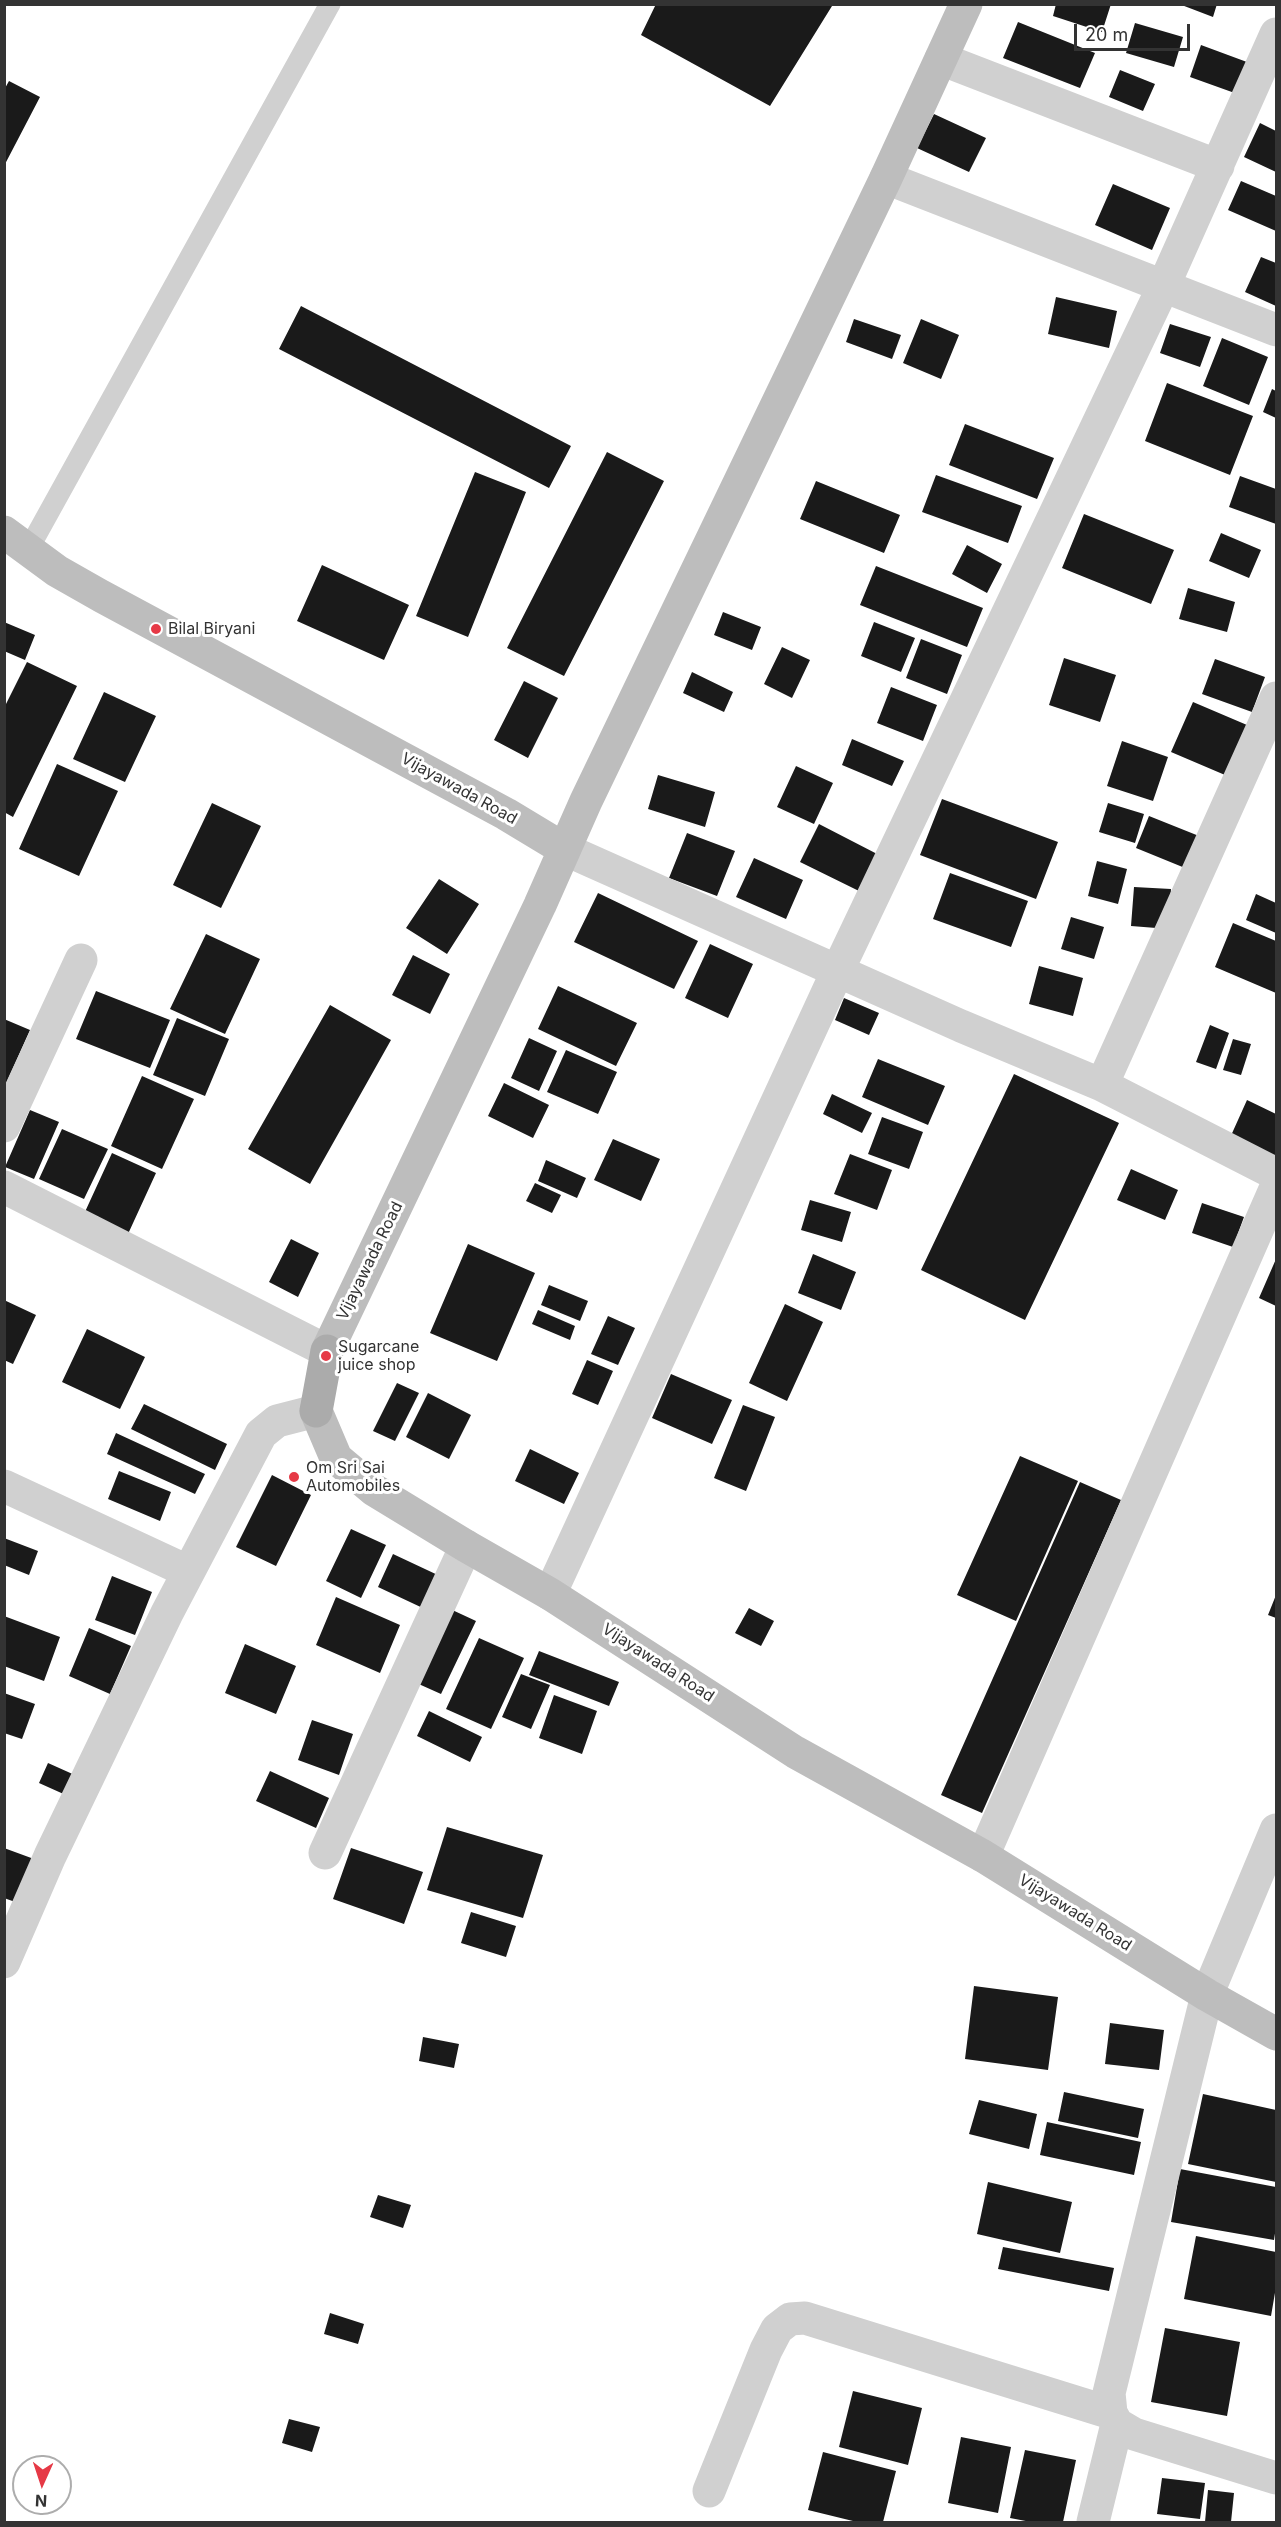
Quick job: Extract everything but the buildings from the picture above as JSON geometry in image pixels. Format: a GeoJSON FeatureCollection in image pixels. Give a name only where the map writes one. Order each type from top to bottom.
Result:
{"type":"FeatureCollection","features":[{"type":"Feature","properties":{"kind":"main road"},"geometry":{"type":"LineString","coordinates":[[564,849],[886,178],[966,4]]}},
{"type":"Feature","properties":{"kind":"main road","name":"Vijayawada Road"},"geometry":{"type":"LineString","coordinates":[[16,541],[101,596],[506,813],[564,849],[540,905],[327,1351],[316,1411],[336,1458],[374,1490],[550,1594],[795,1752],[983,1856],[1207,1995],[1276,2034]]}},
{"type":"Feature","properties":{"kind":"street"},"geometry":{"type":"LineString","coordinates":[[550,1594],[837,972],[1164,285],[1276,34]]}},
{"type":"Feature","properties":{"kind":"street"},"geometry":{"type":"LineString","coordinates":[[941,59],[1218,166]]}},
{"type":"Feature","properties":{"kind":"street"},"geometry":{"type":"LineString","coordinates":[[886,178],[1276,330]]}},
{"type":"Feature","properties":{"kind":"street"},"geometry":{"type":"LineString","coordinates":[[1102,1085],[1276,698]]}},
{"type":"Feature","properties":{"kind":"street"},"geometry":{"type":"LineString","coordinates":[[564,849],[837,972],[1102,1085],[1276,1174]]}},
{"type":"Feature","properties":{"kind":"street"},"geometry":{"type":"LineString","coordinates":[[4,1126],[81,960]]}},
{"type":"Feature","properties":{"kind":"street"},"geometry":{"type":"LineString","coordinates":[[4,1187],[327,1351]]}},
{"type":"Feature","properties":{"kind":"street"},"geometry":{"type":"LineString","coordinates":[[983,1856],[1276,1187]]}},
{"type":"Feature","properties":{"kind":"street"},"geometry":{"type":"LineString","coordinates":[[4,1962],[50,1856],[187,1571],[261,1434],[278,1421],[316,1411]]}},
{"type":"Feature","properties":{"kind":"street"},"geometry":{"type":"LineString","coordinates":[[4,1486],[187,1571]]}},
{"type":"Feature","properties":{"kind":"street"},"geometry":{"type":"LineString","coordinates":[[325,1853],[466,1546]]}},
{"type":"Feature","properties":{"kind":"street"},"geometry":{"type":"LineString","coordinates":[[1093,2523],[1114,2419],[1109,2393],[1207,1995],[1276,1830]]}},
{"type":"Feature","properties":{"kind":"street"},"geometry":{"type":"LineString","coordinates":[[709,2491],[766,2350],[777,2329],[790,2319],[805,2318],[1114,2419],[1134,2434],[1276,2478]]}},
{"type":"Feature","properties":{"kind":"lane"},"geometry":{"type":"LineString","coordinates":[[16,541],[330,4]]}},
{"type":"Feature","properties":{"kind":"place","name":"Bilal Biryani"},"geometry":{"type":"Point","coordinates":[156,629]}},
{"type":"Feature","properties":{"kind":"place","name":"Sugarcane juice shop"},"geometry":{"type":"Point","coordinates":[326,1356]}},
{"type":"Feature","properties":{"kind":"place","name":"Om Sri Sai Automobiles"},"geometry":{"type":"Point","coordinates":[294,1477]}}]}
